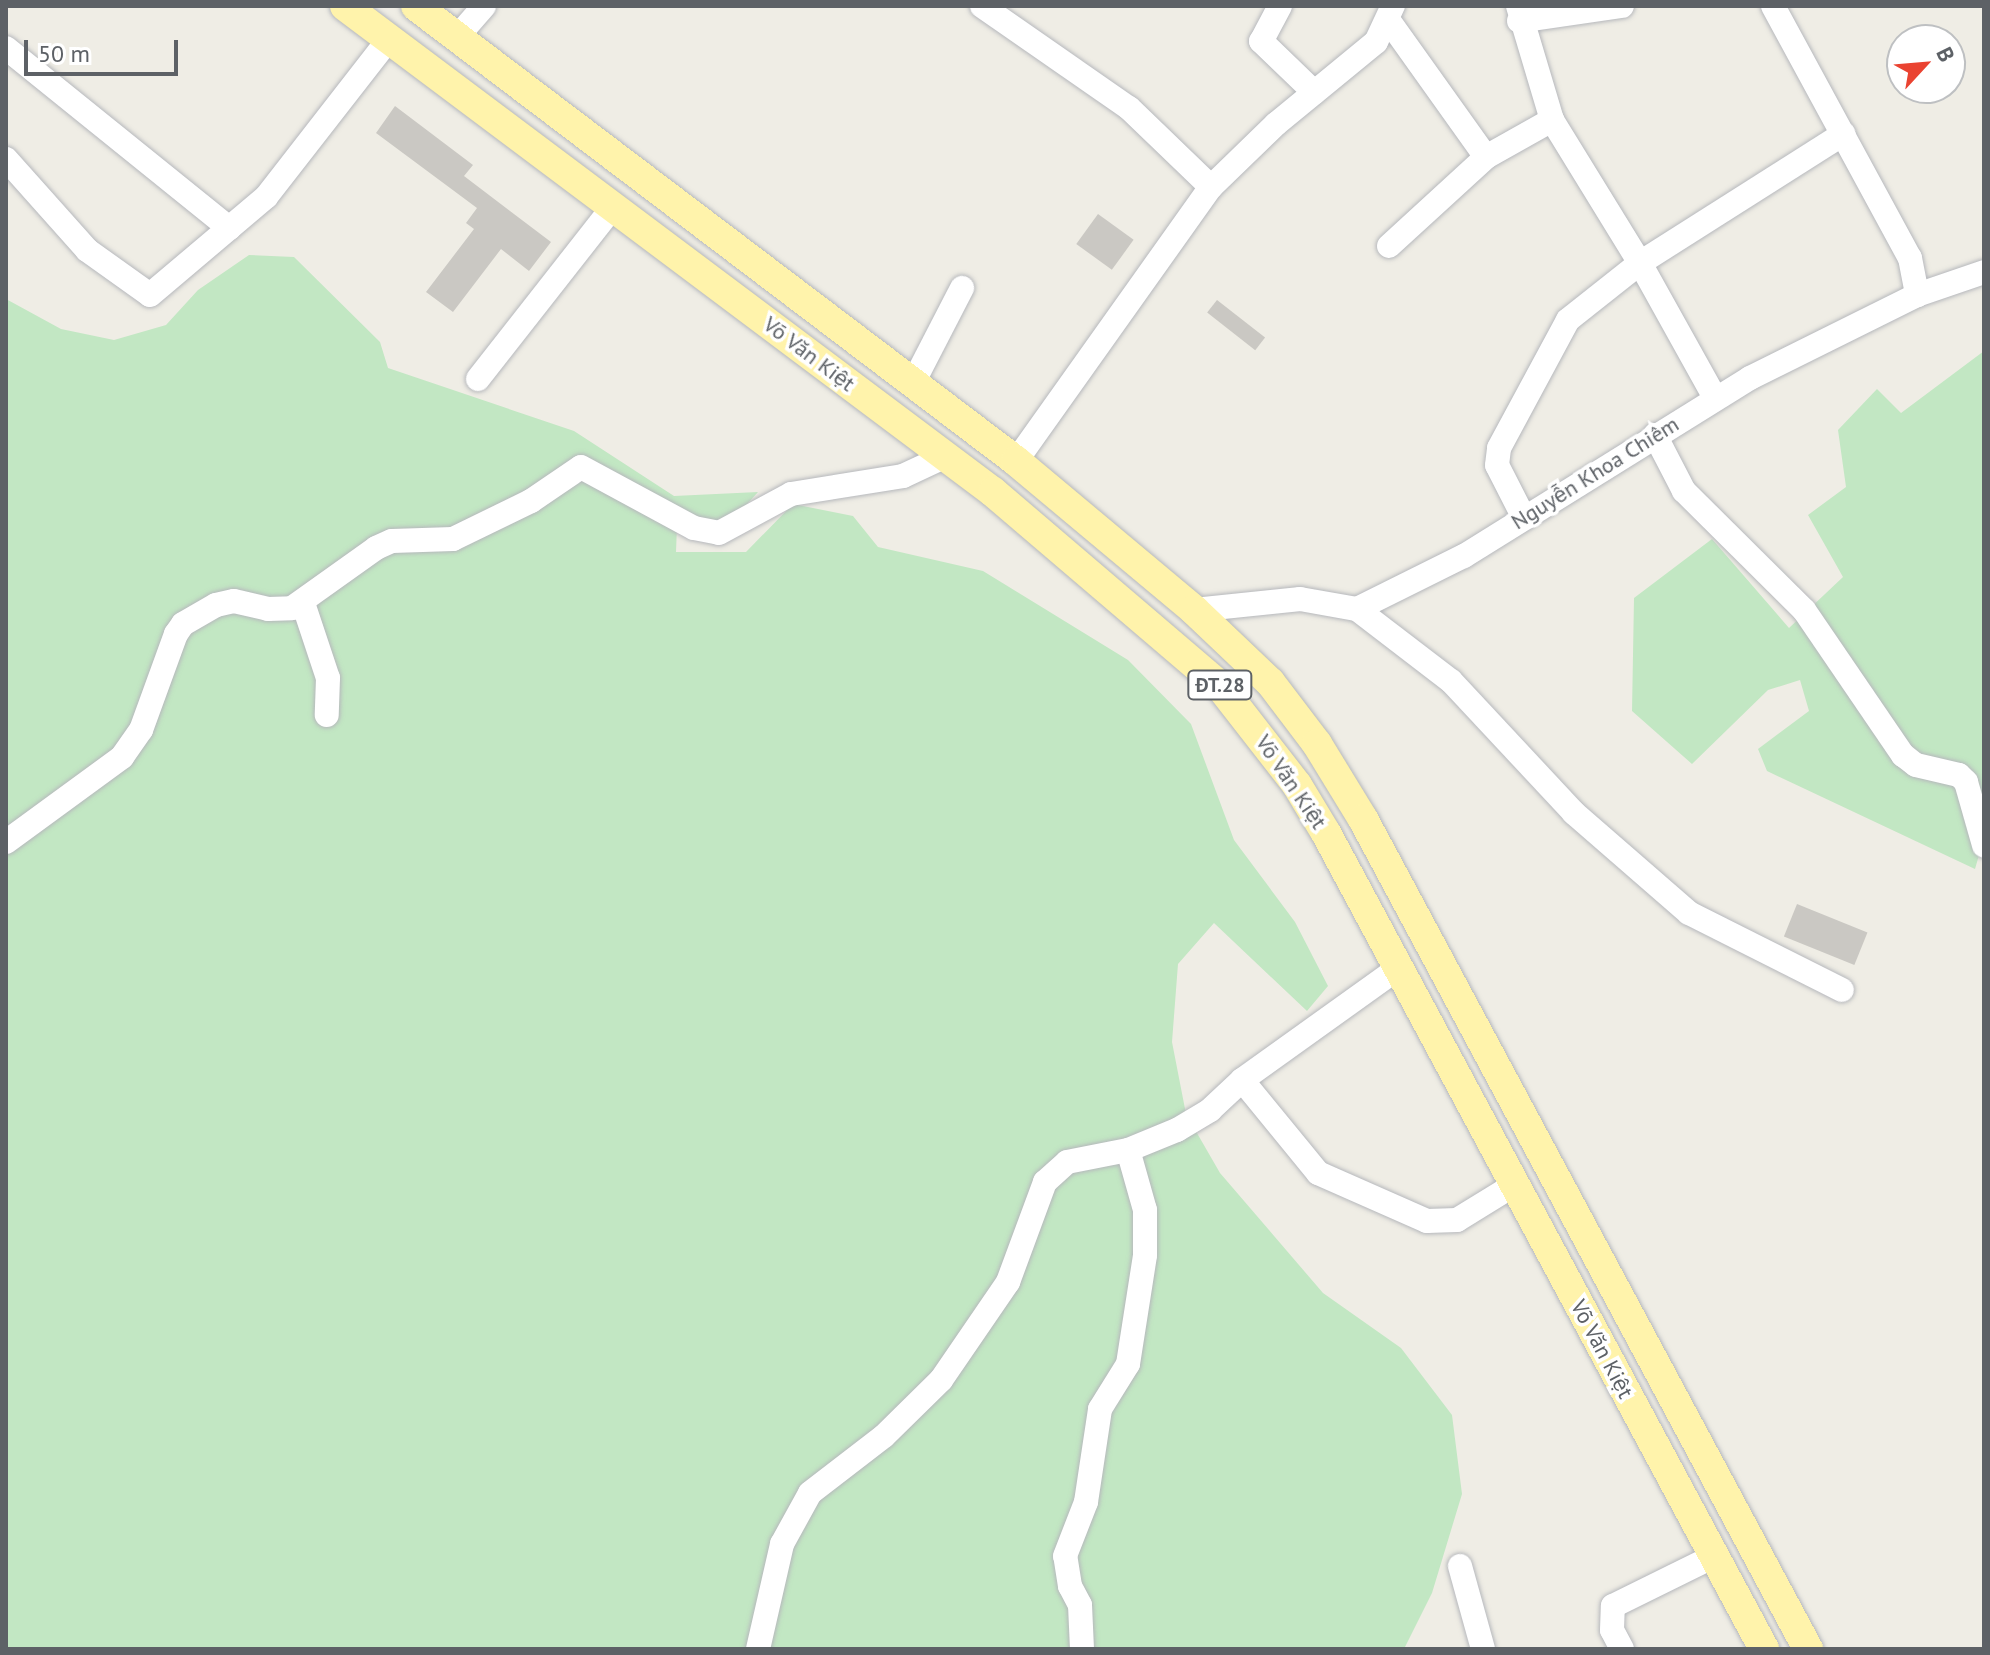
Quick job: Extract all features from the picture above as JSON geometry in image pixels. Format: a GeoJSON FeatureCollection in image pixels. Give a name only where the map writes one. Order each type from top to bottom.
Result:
{"type":"FeatureCollection","features":[{"type":"Feature","properties":{"kind":"main road","name":"Võ Văn Kiệt"},"geometry":{"type":"LineString","coordinates":[[345,6],[946,456],[1220,686],[1297,785],[1764,1649]]}},
{"type":"Feature","properties":{"kind":"main road","name":"Võ Văn Kiệt"},"geometry":{"type":"LineString","coordinates":[[416,6],[1016,461],[1194,610],[1270,682],[1317,744],[1808,1649]]}},
{"type":"Feature","properties":{"kind":"main road"},"geometry":{"type":"LineString","coordinates":[[517,135],[541,101]]}},
{"type":"Feature","properties":{"kind":"main road"},"geometry":{"type":"LineString","coordinates":[[1168,640],[1194,610]]}},
{"type":"Feature","properties":{"kind":"main road"},"geometry":{"type":"LineString","coordinates":[[1514,1185],[1549,1167]]}},
{"type":"Feature","properties":{"kind":"street"},"geometry":{"type":"LineString","coordinates":[[457,37],[484,6]]}},
{"type":"Feature","properties":{"kind":"street"},"geometry":{"type":"LineString","coordinates":[[982,6],[1129,108],[1211,187]]}},
{"type":"Feature","properties":{"kind":"street"},"geometry":{"type":"LineString","coordinates":[[1280,6],[1261,41],[1314,92]]}},
{"type":"Feature","properties":{"kind":"street"},"geometry":{"type":"LineString","coordinates":[[1622,6],[1518,14],[1552,120],[1640,263],[1715,398]]}},
{"type":"Feature","properties":{"kind":"street"},"geometry":{"type":"LineString","coordinates":[[1773,6],[1910,258],[1917,295]]}},
{"type":"Feature","properties":{"kind":"street"},"geometry":{"type":"LineString","coordinates":[[1016,461],[1211,187],[1314,92],[1376,42],[1391,13],[1486,157]]}},
{"type":"Feature","properties":{"kind":"street"},"geometry":{"type":"LineString","coordinates":[[6,159],[87,250],[150,295],[266,197],[389,39]]}},
{"type":"Feature","properties":{"kind":"street"},"geometry":{"type":"LineString","coordinates":[[6,48],[229,228]]}},
{"type":"Feature","properties":{"kind":"street"},"geometry":{"type":"LineString","coordinates":[[1389,246],[1486,157],[1552,120]]}},
{"type":"Feature","properties":{"kind":"street"},"geometry":{"type":"LineString","coordinates":[[1524,518],[1497,465],[1499,448],[1559,329],[1640,263],[1843,134]]}},
{"type":"Feature","properties":{"kind":"street"},"geometry":{"type":"LineString","coordinates":[[478,379],[613,207]]}},
{"type":"Feature","properties":{"kind":"street","name":"Nguyễn Khoa Chiêm"},"geometry":{"type":"LineString","coordinates":[[1357,609],[1464,556],[1715,398],[1917,295],[1984,272]]}},
{"type":"Feature","properties":{"kind":"street"},"geometry":{"type":"LineString","coordinates":[[913,383],[962,288]]}},
{"type":"Feature","properties":{"kind":"street"},"geometry":{"type":"LineString","coordinates":[[1655,435],[1684,491],[1804,610],[1903,755],[1916,765],[1959,775],[1966,782],[1984,845]]}},
{"type":"Feature","properties":{"kind":"street"},"geometry":{"type":"LineString","coordinates":[[6,842],[122,757],[141,730],[183,624],[234,601],[283,610],[303,603],[376,548],[392,541],[453,539],[531,501],[581,467],[694,528],[719,533],[791,494],[903,476],[946,456]]}},
{"type":"Feature","properties":{"kind":"street"},"geometry":{"type":"LineString","coordinates":[[1194,610],[1300,599],[1357,609],[1451,681],[1574,813],[1689,913],[1842,990]]}},
{"type":"Feature","properties":{"kind":"street"},"geometry":{"type":"LineString","coordinates":[[303,603],[328,678],[327,715]]}},
{"type":"Feature","properties":{"kind":"street"},"geometry":{"type":"LineString","coordinates":[[758,1649],[782,1544],[810,1493],[884,1436],[941,1380],[1008,1282],[1045,1182],[1067,1162],[1086,1154],[1128,1150],[1177,1130],[1210,1110],[1242,1080],[1397,969]]}},
{"type":"Feature","properties":{"kind":"street"},"geometry":{"type":"LineString","coordinates":[[1242,1080],[1318,1173],[1427,1221],[1457,1220],[1514,1185]]}},
{"type":"Feature","properties":{"kind":"street"},"geometry":{"type":"LineString","coordinates":[[1082,1649],[1080,1605],[1070,1586],[1065,1556],[1086,1502],[1100,1409],[1128,1364],[1145,1255],[1145,1210],[1128,1150]]}},
{"type":"Feature","properties":{"kind":"street"},"geometry":{"type":"LineString","coordinates":[[1622,1649],[1612,1630],[1613,1606],[1714,1556]]}},
{"type":"Feature","properties":{"kind":"street"},"geometry":{"type":"LineString","coordinates":[[1460,1566],[1483,1649]]}},
{"type":"Feature","properties":{"kind":"green space"},"geometry":{"type":"Polygon","coordinates":[[[249,255],[294,257],[380,342],[388,368],[574,431],[674,496],[758,492],[739,513],[703,532],[677,526],[676,552],[746,552],[793,504],[853,516],[878,547],[983,571],[1128,660],[1191,724],[1234,840],[1295,922],[1328,986],[1307,1011],[1214,923],[1178,964],[1172,1042],[1186,1114],[1220,1173],[1323,1293],[1401,1348],[1452,1415],[1462,1494],[1432,1593],[1404,1649],[6,1649],[6,299],[61,329],[114,340],[166,325],[198,290],[249,255]]]}},
{"type":"Feature","properties":{"kind":"green space"},"geometry":{"type":"Polygon","coordinates":[[[1984,351],[1984,838],[1975,869],[1767,771],[1758,749],[1809,711],[1800,680],[1768,690],[1692,764],[1632,711],[1634,598],[1712,539],[1789,628],[1843,577],[1808,515],[1846,487],[1838,430],[1877,389],[1901,413],[1984,351]]]}},
{"type":"Feature","properties":{"kind":"building"},"geometry":{"type":"Polygon","coordinates":[[[395,106],[473,165],[464,176],[551,242],[529,271],[501,249],[453,312],[426,292],[474,229],[466,223],[477,208],[376,133],[395,106]]]}},
{"type":"Feature","properties":{"kind":"building"},"geometry":{"type":"Polygon","coordinates":[[[1098,214],[1134,240],[1112,270],[1076,244],[1098,214]]]}},
{"type":"Feature","properties":{"kind":"building"},"geometry":{"type":"Polygon","coordinates":[[[1217,300],[1265,338],[1255,350],[1207,313],[1217,300]]]}},
{"type":"Feature","properties":{"kind":"building"},"geometry":{"type":"Polygon","coordinates":[[[1797,904],[1867,932],[1854,965],[1784,936],[1797,904]]]}}]}
